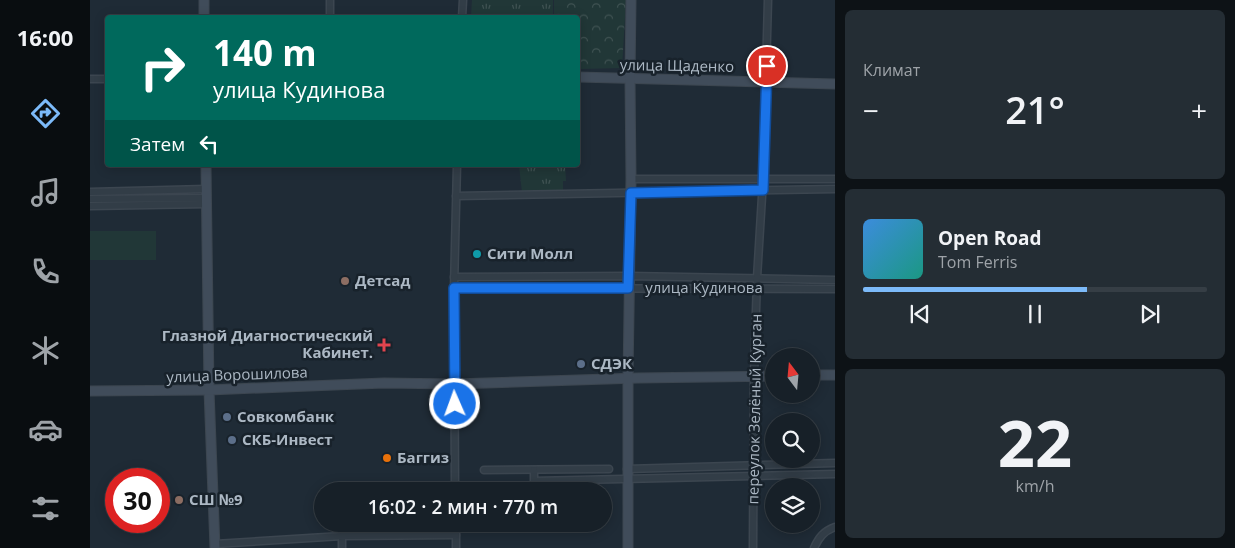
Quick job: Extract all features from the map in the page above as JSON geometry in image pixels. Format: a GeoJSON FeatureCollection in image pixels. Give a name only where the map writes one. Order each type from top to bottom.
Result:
{"type":"FeatureCollection","features":[{"type":"Feature","properties":{"kind":"street"},"geometry":{"type":"LineString","coordinates":[[204,0],[204,15]]}},
{"type":"Feature","properties":{"kind":"street"},"geometry":{"type":"LineString","coordinates":[[330,0],[330,15]]}},
{"type":"Feature","properties":{"kind":"street"},"geometry":{"type":"LineString","coordinates":[[462,15],[463,0]]}},
{"type":"Feature","properties":{"kind":"street"},"geometry":{"type":"LineString","coordinates":[[628,548],[628,276],[631,193],[630,79],[632,0]]}},
{"type":"Feature","properties":{"kind":"street","name":"переулок Зелёный Курган"},"geometry":{"type":"LineString","coordinates":[[753,548],[754,376],[757,278],[763,190],[768,0]]}},
{"type":"Feature","properties":{"kind":"street","name":"улица Щаденко"},"geometry":{"type":"LineString","coordinates":[[580,77],[835,84]]}},
{"type":"Feature","properties":{"kind":"street"},"geometry":{"type":"LineString","coordinates":[[90,79],[105,79]]}},
{"type":"Feature","properties":{"kind":"street"},"geometry":{"type":"LineString","coordinates":[[206,167],[209,390],[215,546],[342,536],[456,536]]}},
{"type":"Feature","properties":{"kind":"street"},"geometry":{"type":"LineString","coordinates":[[455,482],[454,277],[457,167]]}},
{"type":"Feature","properties":{"kind":"street"},"geometry":{"type":"LineString","coordinates":[[631,179],[835,180]]}},
{"type":"Feature","properties":{"kind":"street"},"geometry":{"type":"LineString","coordinates":[[456,196],[835,189]]}},
{"type":"Feature","properties":{"kind":"street"},"geometry":{"type":"LineString","coordinates":[[90,192],[207,197]]}},
{"type":"Feature","properties":{"kind":"street"},"geometry":{"type":"LineString","coordinates":[[90,199],[207,197]]}},
{"type":"Feature","properties":{"kind":"street"},"geometry":{"type":"LineString","coordinates":[[90,206],[207,197]]}},
{"type":"Feature","properties":{"kind":"street","name":"улица Кудинова"},"geometry":{"type":"LineString","coordinates":[[454,277],[628,276],[835,280]]}},
{"type":"Feature","properties":{"kind":"street","name":"улица Кудинова"},"geometry":{"type":"LineString","coordinates":[[454,288],[835,289]]}},
{"type":"Feature","properties":{"kind":"street"},"geometry":{"type":"LineString","coordinates":[[820,375],[835,375]]}},
{"type":"Feature","properties":{"kind":"street","name":"улица Ворошилова"},"geometry":{"type":"LineString","coordinates":[[90,391],[209,390],[384,383],[455,384],[628,378],[765,376]]}},
{"type":"Feature","properties":{"kind":"street"},"geometry":{"type":"LineString","coordinates":[[627,469],[835,464]]}},
{"type":"Feature","properties":{"kind":"street"},"geometry":{"type":"LineString","coordinates":[[484,470],[609,469]]}},
{"type":"Feature","properties":{"kind":"street"},"geometry":{"type":"LineString","coordinates":[[534,470],[534,480],[627,480],[835,474]]}},
{"type":"Feature","properties":{"kind":"street"},"geometry":{"type":"LineString","coordinates":[[814,548],[826,531],[835,527]]}},
{"type":"Feature","properties":{"kind":"street"},"geometry":{"type":"LineString","coordinates":[[456,532],[456,548]]}},
{"type":"Feature","properties":{"kind":"street"},"geometry":{"type":"LineString","coordinates":[[342,536],[342,548]]}},
{"type":"Feature","properties":{"kind":"green space"},"geometry":{"type":"Polygon","coordinates":[[[472,0],[553,0],[553,15],[471,15],[472,0]]]}},
{"type":"Feature","properties":{"kind":"green space"},"geometry":{"type":"Polygon","coordinates":[[[554,0],[626,0],[622,68],[580,69],[580,15],[554,15],[554,0]]]}},
{"type":"Feature","properties":{"kind":"green space"},"geometry":{"type":"Polygon","coordinates":[[[519,167],[565,167],[566,181],[563,181],[563,191],[522,192],[519,167]]]}},
{"type":"Feature","properties":{"kind":"green space"},"geometry":{"type":"Polygon","coordinates":[[[90,231],[156,231],[156,260],[90,260],[90,231]]]}},
{"type":"Feature","properties":{"kind":"place","name":"Сити Молл"},"geometry":{"type":"Point","coordinates":[477,254]}},
{"type":"Feature","properties":{"kind":"place","name":"Детсад"},"geometry":{"type":"Point","coordinates":[345,281]}},
{"type":"Feature","properties":{"kind":"place","name":"Глазной Диагностический Кабинет."},"geometry":{"type":"Point","coordinates":[384,345]}},
{"type":"Feature","properties":{"kind":"place","name":"СДЭК"},"geometry":{"type":"Point","coordinates":[581,364]}},
{"type":"Feature","properties":{"kind":"place","name":"Совкомбанк"},"geometry":{"type":"Point","coordinates":[227,417]}},
{"type":"Feature","properties":{"kind":"place","name":"СКБ-Инвест"},"geometry":{"type":"Point","coordinates":[232,440]}},
{"type":"Feature","properties":{"kind":"place","name":"Баггиз"},"geometry":{"type":"Point","coordinates":[387,458]}},
{"type":"Feature","properties":{"kind":"place","name":"СШ №9"},"geometry":{"type":"Point","coordinates":[179,500]}},
{"type":"Feature","properties":{"kind":"route"},"geometry":{"type":"LineString","coordinates":[[455,404],[454,288],[628,288],[631,193],[763,190],[767,66]]}}]}
